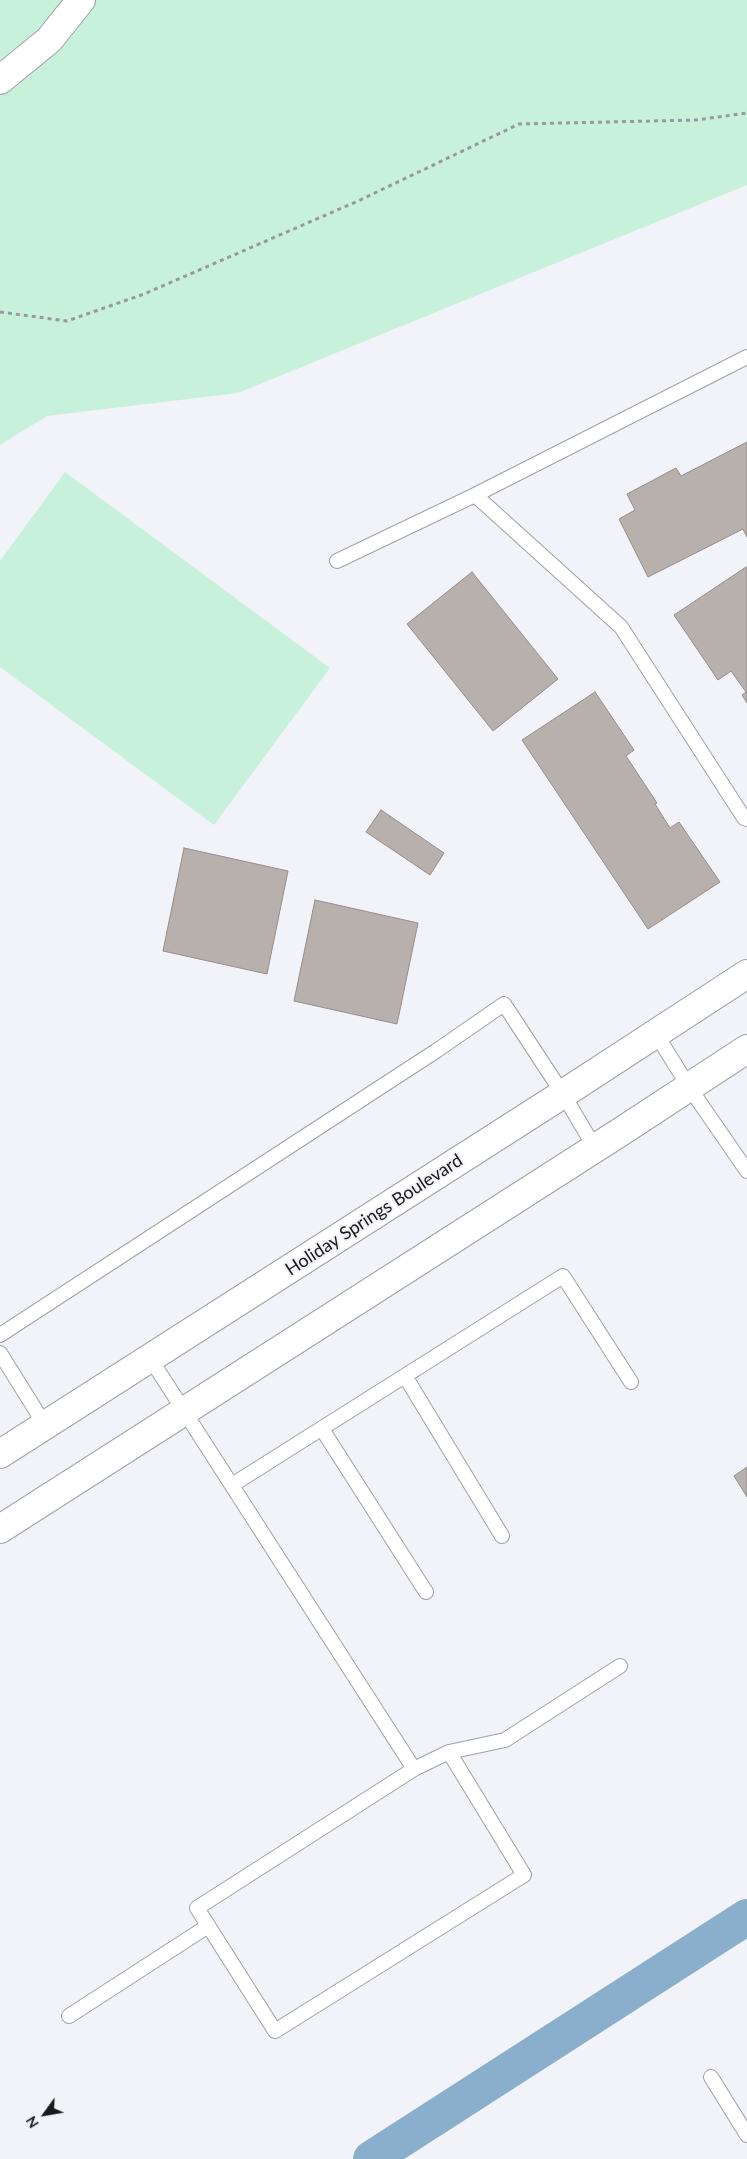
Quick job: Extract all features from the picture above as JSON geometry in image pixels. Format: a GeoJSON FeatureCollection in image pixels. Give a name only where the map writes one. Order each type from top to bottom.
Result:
{"type":"FeatureCollection","features":[{"type":"Feature","properties":{"kind":"street"},"geometry":{"type":"LineString","coordinates":[[0,80],[49,40],[81,0]]}},
{"type":"Feature","properties":{"kind":"street","name":"Holiday Springs Boulevard"},"geometry":{"type":"LineString","coordinates":[[0,1454],[747,974]]}},
{"type":"Feature","properties":{"kind":"street"},"geometry":{"type":"LineString","coordinates":[[0,1529],[747,1049]]}},
{"type":"Feature","properties":{"kind":"lane"},"geometry":{"type":"LineString","coordinates":[[336,562],[475,495],[747,357]]}},
{"type":"Feature","properties":{"kind":"lane"},"geometry":{"type":"LineString","coordinates":[[475,495],[621,627],[744,818],[747,819]]}},
{"type":"Feature","properties":{"kind":"lane"},"geometry":{"type":"LineString","coordinates":[[0,1335],[436,1052],[504,1004],[563,1094],[595,1148]]}},
{"type":"Feature","properties":{"kind":"lane"},"geometry":{"type":"LineString","coordinates":[[656,1034],[689,1087],[747,1171]]}},
{"type":"Feature","properties":{"kind":"lane"},"geometry":{"type":"LineString","coordinates":[[232,1485],[563,1276],[631,1382]]}},
{"type":"Feature","properties":{"kind":"lane"},"geometry":{"type":"LineString","coordinates":[[0,1353],[45,1425]]}},
{"type":"Feature","properties":{"kind":"lane"},"geometry":{"type":"LineString","coordinates":[[150,1358],[414,1769]]}},
{"type":"Feature","properties":{"kind":"lane"},"geometry":{"type":"LineString","coordinates":[[405,1376],[502,1536]]}},
{"type":"Feature","properties":{"kind":"lane"},"geometry":{"type":"LineString","coordinates":[[322,1429],[426,1592]]}},
{"type":"Feature","properties":{"kind":"lane"},"geometry":{"type":"LineString","coordinates":[[449,1752],[524,1875],[275,2031],[197,1908],[414,1769],[449,1752],[505,1740],[620,1666]]}},
{"type":"Feature","properties":{"kind":"lane"},"geometry":{"type":"LineString","coordinates":[[69,2016],[208,1926]]}},
{"type":"Feature","properties":{"kind":"lane"},"geometry":{"type":"LineString","coordinates":[[712,2077],[747,2135]]}},
{"type":"Feature","properties":{"kind":"path"},"geometry":{"type":"LineString","coordinates":[[0,312],[67,321],[135,297],[358,201],[519,124],[696,120],[747,113]]}},
{"type":"Feature","properties":{"kind":"green space"},"geometry":{"type":"Polygon","coordinates":[[[0,0],[747,0],[747,185],[238,393],[47,416],[0,445],[0,0]]]}},
{"type":"Feature","properties":{"kind":"green space"},"geometry":{"type":"Polygon","coordinates":[[[65,472],[330,668],[214,825],[0,667],[0,561],[65,472]]]}},
{"type":"Feature","properties":{"kind":"building"},"geometry":{"type":"Polygon","coordinates":[[[747,442],[747,537],[743,529],[648,577],[619,519],[635,510],[627,494],[676,468],[681,476],[747,442]]]}},
{"type":"Feature","properties":{"kind":"building"},"geometry":{"type":"Polygon","coordinates":[[[746,567],[747,703],[742,695],[746,692],[731,671],[718,680],[674,615],[746,567]]]}},
{"type":"Feature","properties":{"kind":"building"},"geometry":{"type":"Polygon","coordinates":[[[472,572],[558,679],[493,731],[407,624],[472,572]]]}},
{"type":"Feature","properties":{"kind":"building"},"geometry":{"type":"Polygon","coordinates":[[[595,692],[634,750],[626,756],[657,803],[655,804],[670,828],[679,822],[720,882],[648,929],[522,740],[595,692]]]}},
{"type":"Feature","properties":{"kind":"building"},"geometry":{"type":"Polygon","coordinates":[[[381,810],[444,853],[430,875],[366,832],[381,810]]]}},
{"type":"Feature","properties":{"kind":"building"},"geometry":{"type":"Polygon","coordinates":[[[184,848],[288,871],[267,974],[163,951],[184,848]]]}},
{"type":"Feature","properties":{"kind":"building"},"geometry":{"type":"Polygon","coordinates":[[[315,900],[418,923],[397,1024],[294,1001],[315,900]]]}},
{"type":"Feature","properties":{"kind":"building"},"geometry":{"type":"Polygon","coordinates":[[[747,1467],[747,1497],[734,1476],[747,1467]]]}},
{"type":"Feature","properties":{"kind":"waterway"},"geometry":{"type":"LineString","coordinates":[[371,2159],[747,1917]]}}]}
